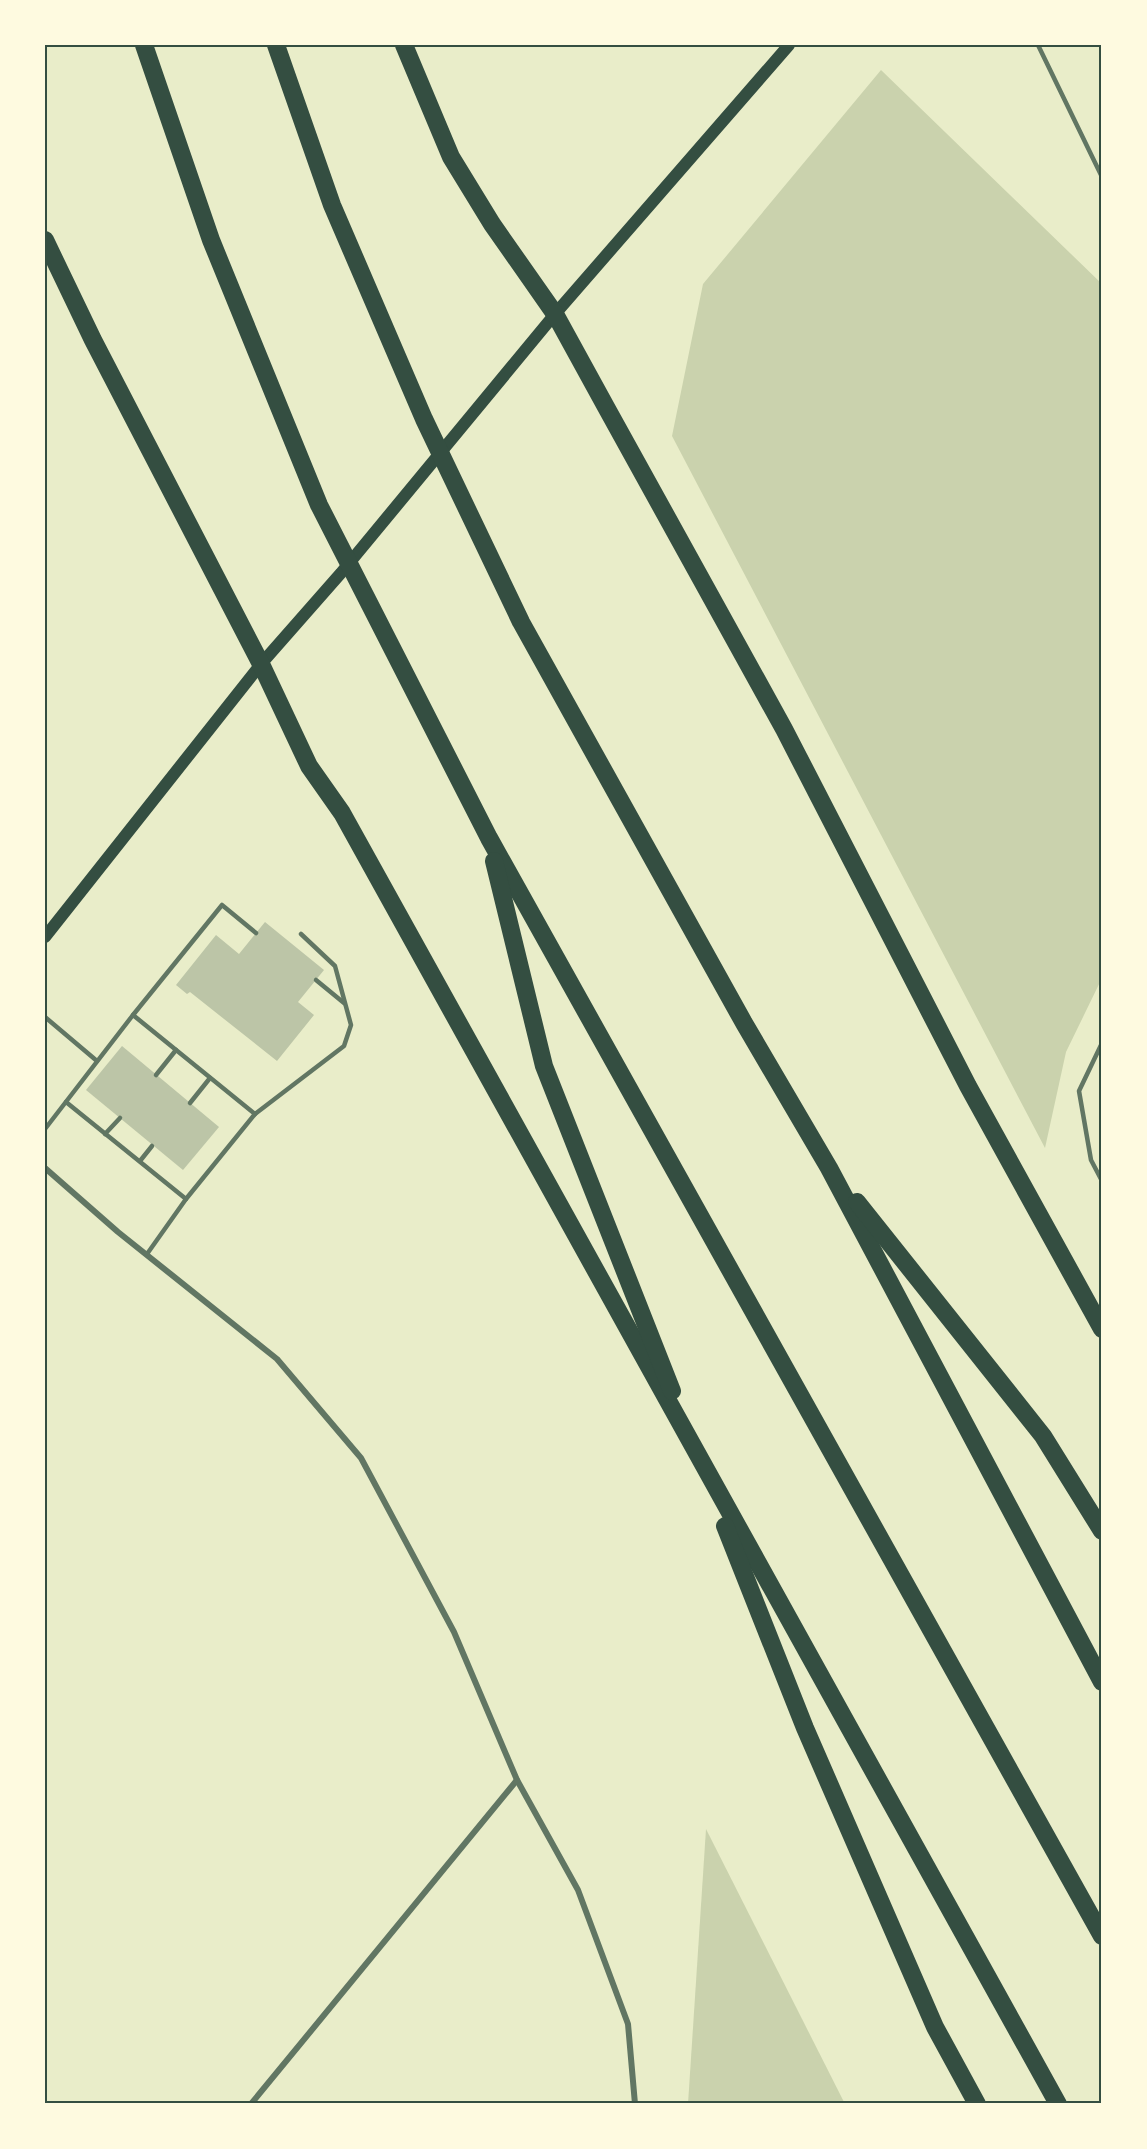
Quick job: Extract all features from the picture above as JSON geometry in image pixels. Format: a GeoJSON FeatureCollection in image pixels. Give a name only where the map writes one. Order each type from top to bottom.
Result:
{"type":"FeatureCollection","features":[{"type":"Feature","properties":{"kind":"highway"},"geometry":{"type":"LineString","coordinates":[[144,45],[211,240],[319,505],[489,838],[1102,1936]]}},
{"type":"Feature","properties":{"kind":"highway"},"geometry":{"type":"LineString","coordinates":[[276,45],[332,205],[424,419],[521,622],[744,1023],[830,1168],[1102,1683]]}},
{"type":"Feature","properties":{"kind":"highway"},"geometry":{"type":"LineString","coordinates":[[404,45],[451,157],[492,224],[555,315],[784,729],[968,1086],[1102,1329]]}},
{"type":"Feature","properties":{"kind":"highway"},"geometry":{"type":"LineString","coordinates":[[45,240],[93,340],[261,664],[309,766],[342,813],[1058,2104]]}},
{"type":"Feature","properties":{"kind":"highway"},"geometry":{"type":"LineString","coordinates":[[489,838],[544,1066],[805,1728],[935,2027],[977,2104]]}},
{"type":"Feature","properties":{"kind":"highway"},"geometry":{"type":"LineString","coordinates":[[830,1168],[1043,1436],[1102,1532]]}},
{"type":"Feature","properties":{"kind":"main road"},"geometry":{"type":"LineString","coordinates":[[45,937],[261,664],[295,627],[555,315],[789,45]]}},
{"type":"Feature","properties":{"kind":"street"},"geometry":{"type":"LineString","coordinates":[[45,1168],[277,1359],[361,1458],[454,1632],[517,1780],[578,1890],[628,2024],[635,2104]]}},
{"type":"Feature","properties":{"kind":"street"},"geometry":{"type":"LineString","coordinates":[[251,2104],[517,1780]]}},
{"type":"Feature","properties":{"kind":"lane"},"geometry":{"type":"LineString","coordinates":[[1038,45],[1102,177]]}},
{"type":"Feature","properties":{"kind":"lane"},"geometry":{"type":"LineString","coordinates":[[45,1129],[222,905],[256,933]]}},
{"type":"Feature","properties":{"kind":"lane"},"geometry":{"type":"LineString","coordinates":[[147,1254],[186,1199],[255,1114],[344,1046],[351,1025],[335,966],[301,934]]}},
{"type":"Feature","properties":{"kind":"lane"},"geometry":{"type":"LineString","coordinates":[[316,980],[344,1003]]}},
{"type":"Feature","properties":{"kind":"lane"},"geometry":{"type":"LineString","coordinates":[[133,1015],[255,1114]]}},
{"type":"Feature","properties":{"kind":"lane"},"geometry":{"type":"LineString","coordinates":[[45,1017],[97,1061]]}},
{"type":"Feature","properties":{"kind":"lane"},"geometry":{"type":"LineString","coordinates":[[1102,1043],[1079,1091],[1090,1160],[1102,1181]]}},
{"type":"Feature","properties":{"kind":"lane"},"geometry":{"type":"LineString","coordinates":[[156,1075],[176,1050]]}},
{"type":"Feature","properties":{"kind":"lane"},"geometry":{"type":"LineString","coordinates":[[190,1103],[210,1078]]}},
{"type":"Feature","properties":{"kind":"lane"},"geometry":{"type":"LineString","coordinates":[[66,1102],[186,1199]]}},
{"type":"Feature","properties":{"kind":"lane"},"geometry":{"type":"LineString","coordinates":[[105,1134],[120,1118]]}},
{"type":"Feature","properties":{"kind":"lane"},"geometry":{"type":"LineString","coordinates":[[140,1161],[152,1146]]}},
{"type":"Feature","properties":{"kind":"green space"},"geometry":{"type":"Polygon","coordinates":[[[881,70],[1102,284],[1102,978],[1066,1052],[1045,1148],[672,436],[703,284],[881,70]]]}},
{"type":"Feature","properties":{"kind":"green space"},"geometry":{"type":"Polygon","coordinates":[[[706,1829],[845,2104],[688,2104],[706,1829]]]}},
{"type":"Feature","properties":{"kind":"building"},"geometry":{"type":"Polygon","coordinates":[[[265,922],[324,970],[298,1002],[314,1015],[277,1061],[190,992],[187,994],[176,985],[216,935],[239,954],[265,922]]]}},
{"type":"Feature","properties":{"kind":"building"},"geometry":{"type":"Polygon","coordinates":[[[122,1046],[219,1127],[183,1170],[86,1090],[122,1046]]]}}]}
